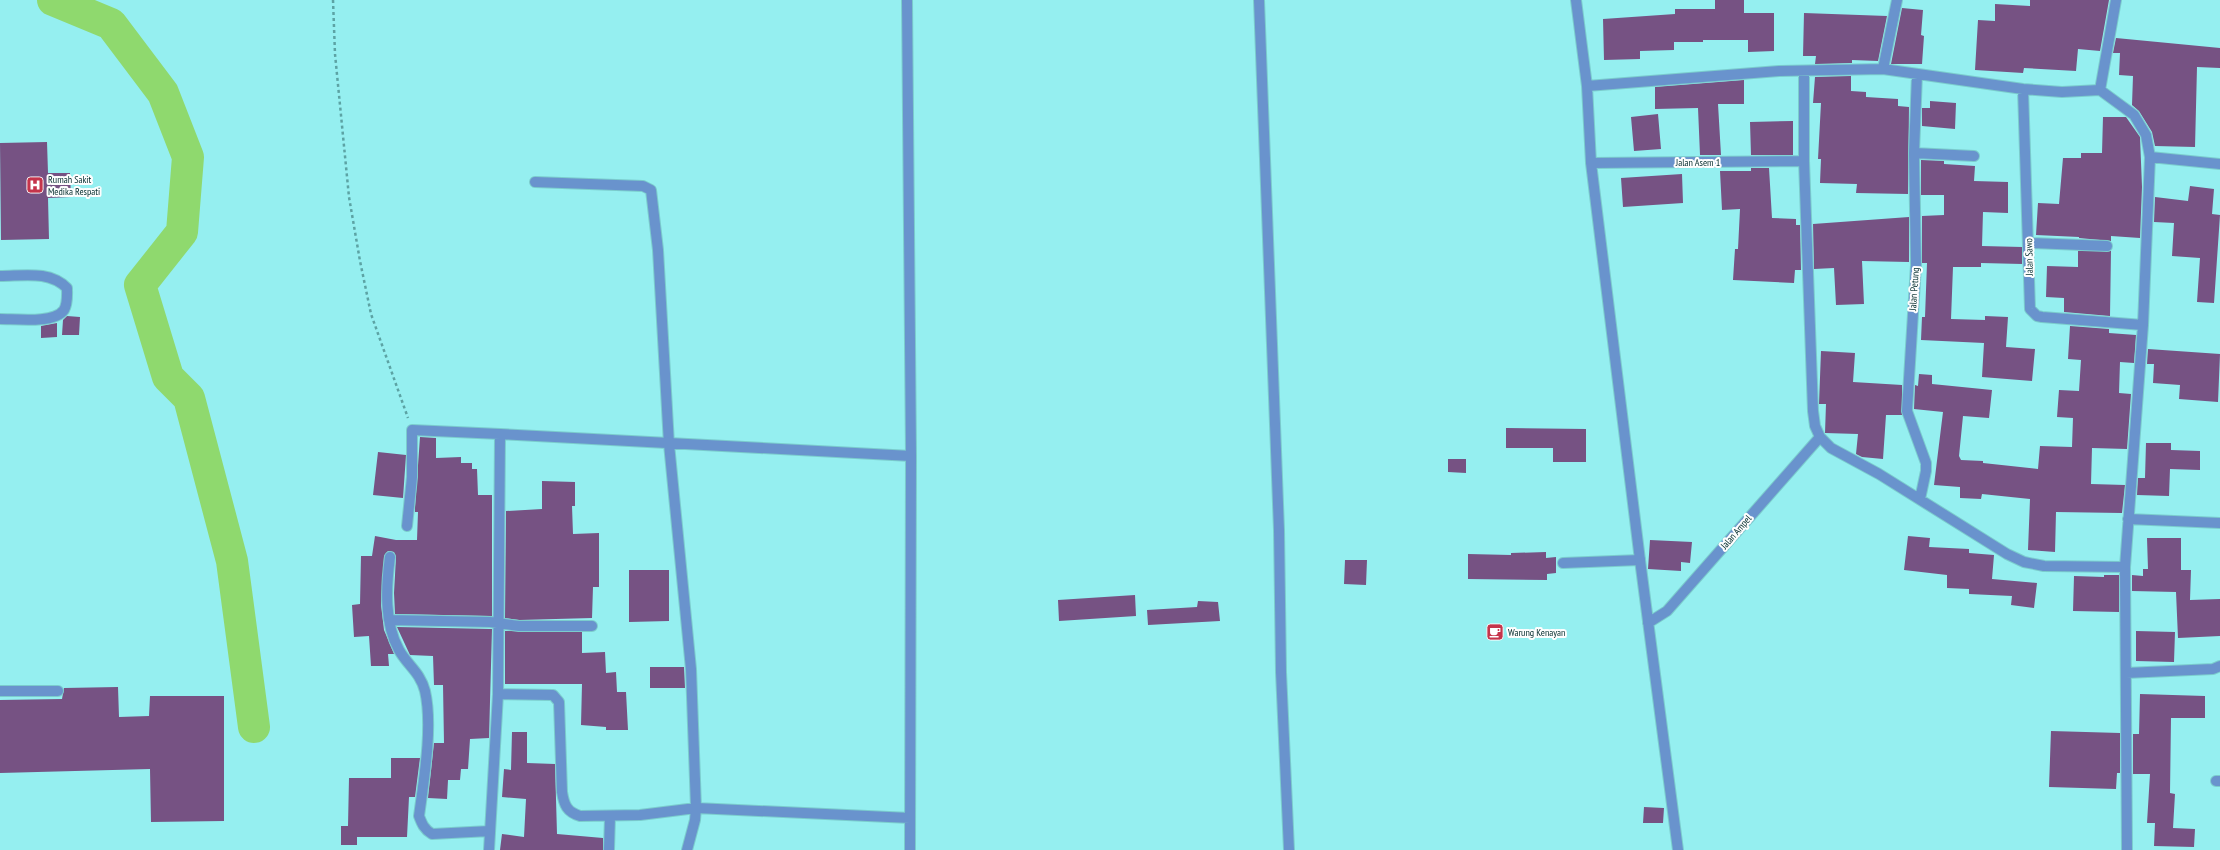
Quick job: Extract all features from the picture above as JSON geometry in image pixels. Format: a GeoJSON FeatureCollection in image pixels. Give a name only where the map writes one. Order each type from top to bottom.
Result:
{"type":"FeatureCollection","features":[{"type":"Feature","properties":{"kind":"street"},"geometry":{"type":"LineString","coordinates":[[907,0],[911,456],[910,850]]}},
{"type":"Feature","properties":{"kind":"street"},"geometry":{"type":"LineString","coordinates":[[1259,0],[1278,514],[1281,672],[1290,850]]}},
{"type":"Feature","properties":{"kind":"street"},"geometry":{"type":"LineString","coordinates":[[1576,0],[1587,86],[1591,162],[1640,560],[1678,850]]}},
{"type":"Feature","properties":{"kind":"street"},"geometry":{"type":"LineString","coordinates":[[1883,69],[1897,0]]}},
{"type":"Feature","properties":{"kind":"street"},"geometry":{"type":"LineString","coordinates":[[2100,90],[2116,0]]}},
{"type":"Feature","properties":{"kind":"street"},"geometry":{"type":"LineString","coordinates":[[1587,86],[1778,71],[1883,69],[2023,89],[2062,92],[2100,90],[2134,115],[2146,135],[2150,157],[2143,325],[2125,567],[2127,850]]}},
{"type":"Feature","properties":{"kind":"street"},"geometry":{"type":"LineString","coordinates":[[1804,71],[1804,162],[1813,410],[1815,426],[1820,437],[1831,448],[1879,474],[1977,536],[2024,562],[2044,566],[2125,567]]}},
{"type":"Feature","properties":{"kind":"street","name":"Jalan Petung"},"geometry":{"type":"LineString","coordinates":[[1917,74],[1914,153],[1916,265],[1906,411],[1926,463],[1926,471],[1920,499]]}},
{"type":"Feature","properties":{"kind":"street","name":"Jalan Sawo"},"geometry":{"type":"LineString","coordinates":[[2023,89],[2030,309],[2037,316],[2143,325]]}},
{"type":"Feature","properties":{"kind":"street"},"geometry":{"type":"LineString","coordinates":[[1914,153],[1974,156]]}},
{"type":"Feature","properties":{"kind":"street"},"geometry":{"type":"LineString","coordinates":[[2150,157],[2220,164]]}},
{"type":"Feature","properties":{"kind":"street","name":"Jalan Asem 1"},"geometry":{"type":"LineString","coordinates":[[1591,162],[1804,162]]}},
{"type":"Feature","properties":{"kind":"street"},"geometry":{"type":"LineString","coordinates":[[535,182],[643,186],[651,190],[658,250],[669,444],[691,669],[696,808],[695,820],[687,850]]}},
{"type":"Feature","properties":{"kind":"street"},"geometry":{"type":"LineString","coordinates":[[2029,243],[2107,246]]}},
{"type":"Feature","properties":{"kind":"street"},"geometry":{"type":"LineString","coordinates":[[0,276],[40,275],[59,280],[67,288],[67,301],[64,310],[54,318],[0,319]]}},
{"type":"Feature","properties":{"kind":"street"},"geometry":{"type":"LineString","coordinates":[[407,526],[412,477],[412,430],[911,456]]}},
{"type":"Feature","properties":{"kind":"street"},"geometry":{"type":"LineString","coordinates":[[489,850],[498,694],[500,624],[500,434]]}},
{"type":"Feature","properties":{"kind":"street","name":"Jalan Ampel"},"geometry":{"type":"LineString","coordinates":[[1648,623],[1667,611],[1820,437]]}},
{"type":"Feature","properties":{"kind":"street"},"geometry":{"type":"LineString","coordinates":[[2128,519],[2220,523]]}},
{"type":"Feature","properties":{"kind":"street"},"geometry":{"type":"LineString","coordinates":[[390,557],[387,578],[389,620],[400,652],[420,676],[425,692],[428,714],[425,768],[419,816],[423,827],[435,834],[490,831]]}},
{"type":"Feature","properties":{"kind":"street"},"geometry":{"type":"LineString","coordinates":[[1563,563],[1640,560]]}},
{"type":"Feature","properties":{"kind":"street"},"geometry":{"type":"LineString","coordinates":[[389,620],[592,626]]}},
{"type":"Feature","properties":{"kind":"street"},"geometry":{"type":"LineString","coordinates":[[2126,673],[2213,669],[2220,666]]}},
{"type":"Feature","properties":{"kind":"street"},"geometry":{"type":"LineString","coordinates":[[0,691],[58,691]]}},
{"type":"Feature","properties":{"kind":"street"},"geometry":{"type":"LineString","coordinates":[[498,694],[553,695],[556,697],[560,705],[562,792],[564,804],[570,813],[580,816],[640,815],[696,808],[910,818]]}},
{"type":"Feature","properties":{"kind":"street"},"geometry":{"type":"LineString","coordinates":[[609,850],[610,816]]}},
{"type":"Feature","properties":{"kind":"path"},"geometry":{"type":"LineString","coordinates":[[333,0],[335,54],[349,197],[360,261],[371,314],[412,430]]}},
{"type":"Feature","properties":{"kind":"building"},"geometry":{"type":"Polygon","coordinates":[[[1715,0],[1744,0],[1744,13],[1774,13],[1774,51],[1748,52],[1748,40],[1703,40],[1703,42],[1674,42],[1674,50],[1640,51],[1640,59],[1604,60],[1603,19],[1675,14],[1675,9],[1715,9],[1715,0]]]}},
{"type":"Feature","properties":{"kind":"building"},"geometry":{"type":"Polygon","coordinates":[[[2030,0],[2109,0],[2100,51],[2078,49],[2076,71],[2024,68],[2023,73],[1975,70],[1978,20],[1995,21],[1995,4],[2030,6],[2030,0]]]}},
{"type":"Feature","properties":{"kind":"building"},"geometry":{"type":"Polygon","coordinates":[[[1902,8],[1923,10],[1921,35],[1924,36],[1922,64],[1891,64],[1902,8]]]}},
{"type":"Feature","properties":{"kind":"building"},"geometry":{"type":"Polygon","coordinates":[[[1804,13],[1887,16],[1878,61],[1852,60],[1852,63],[1815,64],[1816,56],[1803,56],[1804,13]]]}},
{"type":"Feature","properties":{"kind":"building"},"geometry":{"type":"Polygon","coordinates":[[[2116,38],[2220,48],[2220,68],[2197,67],[2195,147],[2155,146],[2152,132],[2139,111],[2132,105],[2133,76],[2119,75],[2120,53],[2113,53],[2116,38]]]}},
{"type":"Feature","properties":{"kind":"building"},"geometry":{"type":"Polygon","coordinates":[[[1851,76],[1851,91],[1866,92],[1866,97],[1898,99],[1898,106],[1909,107],[1908,194],[1856,193],[1857,184],[1820,183],[1821,159],[1818,159],[1821,103],[1813,103],[1815,77],[1851,76]]]}},
{"type":"Feature","properties":{"kind":"building"},"geometry":{"type":"Polygon","coordinates":[[[1744,80],[1744,104],[1718,104],[1721,155],[1700,155],[1698,108],[1655,109],[1655,87],[1744,80]]]}},
{"type":"Feature","properties":{"kind":"building"},"geometry":{"type":"Polygon","coordinates":[[[1930,101],[1956,103],[1955,129],[1922,126],[1922,108],[1930,108],[1930,101]]]}},
{"type":"Feature","properties":{"kind":"building"},"geometry":{"type":"Polygon","coordinates":[[[1658,114],[1661,149],[1634,151],[1631,117],[1658,114]]]}},
{"type":"Feature","properties":{"kind":"building"},"geometry":{"type":"Polygon","coordinates":[[[2103,117],[2126,117],[2140,137],[2142,187],[2140,238],[2111,236],[2111,241],[2079,237],[2036,235],[2038,203],[2059,204],[2063,158],[2081,158],[2081,153],[2102,153],[2103,117]]]}},
{"type":"Feature","properties":{"kind":"building"},"geometry":{"type":"Polygon","coordinates":[[[1793,121],[1793,155],[1751,155],[1750,122],[1793,121]]]}},
{"type":"Feature","properties":{"kind":"building","name":"Rumah Sakit Medika Respati"},"geometry":{"type":"Polygon","coordinates":[[[47,142],[48,173],[70,173],[71,197],[48,198],[49,239],[1,240],[0,143],[47,142]]]}},
{"type":"Feature","properties":{"kind":"building"},"geometry":{"type":"Polygon","coordinates":[[[1921,160],[1944,161],[1944,164],[1975,166],[1974,181],[2008,182],[2008,213],[1983,212],[1982,246],[2022,247],[2022,264],[1981,263],[1981,267],[1953,267],[1951,319],[1985,320],[1985,316],[2008,317],[2006,347],[2035,349],[2032,381],[1982,377],[1984,343],[1921,340],[1922,317],[1925,317],[1927,263],[1922,263],[1922,216],[1944,215],[1944,195],[1921,195],[1921,160]]]}},
{"type":"Feature","properties":{"kind":"building"},"geometry":{"type":"Polygon","coordinates":[[[1751,168],[1769,168],[1772,218],[1796,219],[1796,225],[1800,225],[1801,270],[1795,270],[1794,283],[1733,280],[1735,249],[1738,249],[1740,209],[1722,210],[1720,171],[1751,171],[1751,168]]]}},
{"type":"Feature","properties":{"kind":"building"},"geometry":{"type":"Polygon","coordinates":[[[1682,174],[1683,203],[1623,207],[1621,178],[1682,174]]]}},
{"type":"Feature","properties":{"kind":"building"},"geometry":{"type":"Polygon","coordinates":[[[2190,186],[2214,189],[2212,214],[2220,215],[2214,303],[2197,302],[2200,258],[2172,256],[2174,223],[2154,222],[2155,197],[2188,201],[2190,186]]]}},
{"type":"Feature","properties":{"kind":"building"},"geometry":{"type":"Polygon","coordinates":[[[1909,217],[1909,262],[1862,261],[1864,304],[1836,305],[1834,268],[1814,269],[1813,224],[1909,217]]]}},
{"type":"Feature","properties":{"kind":"building"},"geometry":{"type":"Polygon","coordinates":[[[2078,251],[2111,251],[2110,316],[2064,312],[2064,298],[2046,297],[2047,266],[2078,267],[2078,251]]]}},
{"type":"Feature","properties":{"kind":"building"},"geometry":{"type":"Polygon","coordinates":[[[67,316],[80,317],[79,335],[62,335],[63,320],[67,316]]]}},
{"type":"Feature","properties":{"kind":"building"},"geometry":{"type":"Polygon","coordinates":[[[57,323],[57,337],[41,338],[41,326],[57,323]]]}},
{"type":"Feature","properties":{"kind":"building"},"geometry":{"type":"Polygon","coordinates":[[[2070,326],[2109,329],[2109,333],[2136,335],[2134,363],[2120,362],[2119,393],[2131,394],[2127,449],[2092,448],[2091,484],[2125,485],[2122,513],[2056,512],[2055,552],[2028,550],[2030,499],[1982,494],[1981,499],[1960,498],[1960,487],[1934,485],[1943,412],[1914,409],[1915,385],[1918,386],[1919,374],[1932,375],[1932,384],[1992,390],[1989,418],[1963,416],[1959,456],[1961,460],[1983,461],[1983,463],[2038,469],[2040,446],[2072,447],[2073,418],[2057,417],[2059,390],[2079,391],[2081,360],[2068,359],[2070,326]]]}},
{"type":"Feature","properties":{"kind":"building"},"geometry":{"type":"Polygon","coordinates":[[[2148,349],[2220,354],[2218,402],[2179,399],[2180,385],[2153,383],[2154,364],[2147,364],[2148,349]]]}},
{"type":"Feature","properties":{"kind":"building"},"geometry":{"type":"Polygon","coordinates":[[[1821,351],[1855,353],[1853,382],[1902,385],[1902,415],[1886,415],[1883,459],[1862,457],[1856,454],[1858,434],[1825,433],[1826,404],[1819,404],[1821,351]]]}},
{"type":"Feature","properties":{"kind":"building"},"geometry":{"type":"Polygon","coordinates":[[[1506,428],[1586,429],[1586,462],[1553,462],[1553,448],[1506,448],[1506,428]]]}},
{"type":"Feature","properties":{"kind":"building"},"geometry":{"type":"Polygon","coordinates":[[[420,437],[436,438],[436,458],[461,457],[461,463],[472,463],[472,469],[477,469],[478,495],[492,495],[492,616],[395,614],[394,593],[396,557],[394,552],[388,551],[384,556],[381,605],[384,630],[394,654],[388,654],[389,666],[371,666],[369,636],[354,637],[352,605],[360,604],[361,556],[372,556],[375,536],[396,540],[417,540],[418,512],[415,512],[415,508],[420,437]]]}},
{"type":"Feature","properties":{"kind":"building"},"geometry":{"type":"Polygon","coordinates":[[[2146,443],[2171,443],[2171,450],[2200,451],[2200,470],[2170,469],[2169,496],[2137,495],[2138,478],[2145,478],[2146,443]]]}},
{"type":"Feature","properties":{"kind":"building"},"geometry":{"type":"Polygon","coordinates":[[[378,452],[406,455],[403,498],[373,495],[378,452]]]}},
{"type":"Feature","properties":{"kind":"building"},"geometry":{"type":"Polygon","coordinates":[[[1448,459],[1466,459],[1466,473],[1448,472],[1448,459]]]}},
{"type":"Feature","properties":{"kind":"building"},"geometry":{"type":"Polygon","coordinates":[[[542,481],[575,482],[575,506],[572,506],[573,534],[599,533],[599,587],[593,587],[592,618],[519,620],[505,618],[506,511],[542,509],[542,481]]]}},
{"type":"Feature","properties":{"kind":"building"},"geometry":{"type":"Polygon","coordinates":[[[1908,536],[1930,538],[1929,547],[1969,549],[1969,553],[1994,555],[1992,579],[2037,583],[2034,608],[2011,605],[2012,596],[1969,594],[1969,589],[1947,588],[1947,575],[1904,570],[1908,536]]]}},
{"type":"Feature","properties":{"kind":"building"},"geometry":{"type":"Polygon","coordinates":[[[2147,538],[2181,538],[2181,570],[2191,570],[2190,600],[2220,599],[2220,636],[2178,638],[2176,592],[2132,591],[2132,575],[2143,576],[2143,569],[2148,569],[2147,538]]]}},
{"type":"Feature","properties":{"kind":"building"},"geometry":{"type":"Polygon","coordinates":[[[1650,540],[1692,542],[1690,563],[1681,562],[1681,571],[1648,569],[1650,540]]]}},
{"type":"Feature","properties":{"kind":"building"},"geometry":{"type":"Polygon","coordinates":[[[1546,552],[1546,558],[1556,557],[1556,573],[1547,574],[1547,580],[1468,579],[1468,554],[1511,555],[1511,553],[1546,552]]]}},
{"type":"Feature","properties":{"kind":"building"},"geometry":{"type":"Polygon","coordinates":[[[1345,560],[1367,560],[1366,585],[1344,584],[1345,560]]]}},
{"type":"Feature","properties":{"kind":"building"},"geometry":{"type":"Polygon","coordinates":[[[629,570],[669,570],[669,621],[629,622],[629,570]]]}},
{"type":"Feature","properties":{"kind":"building"},"geometry":{"type":"Polygon","coordinates":[[[2104,575],[2119,575],[2119,612],[2073,611],[2074,576],[2104,577],[2104,575]]]}},
{"type":"Feature","properties":{"kind":"building"},"geometry":{"type":"Polygon","coordinates":[[[1135,595],[1136,616],[1059,621],[1058,600],[1135,595]]]}},
{"type":"Feature","properties":{"kind":"building"},"geometry":{"type":"Polygon","coordinates":[[[1198,601],[1218,602],[1220,621],[1148,625],[1147,610],[1197,607],[1198,601]]]}},
{"type":"Feature","properties":{"kind":"building"},"geometry":{"type":"Polygon","coordinates":[[[397,627],[492,629],[489,738],[470,739],[468,769],[461,769],[460,780],[448,780],[447,799],[428,798],[434,743],[444,743],[443,685],[434,685],[433,656],[410,655],[397,627]]]}},
{"type":"Feature","properties":{"kind":"building"},"geometry":{"type":"Polygon","coordinates":[[[505,631],[582,632],[582,653],[605,652],[606,673],[616,672],[617,692],[626,692],[628,730],[606,730],[606,727],[581,725],[582,684],[505,684],[505,631]]]}},
{"type":"Feature","properties":{"kind":"building"},"geometry":{"type":"Polygon","coordinates":[[[2136,631],[2175,632],[2174,662],[2136,661],[2136,631]]]}},
{"type":"Feature","properties":{"kind":"building"},"geometry":{"type":"Polygon","coordinates":[[[650,667],[684,667],[685,688],[650,688],[650,667]]]}},
{"type":"Feature","properties":{"kind":"building"},"geometry":{"type":"Polygon","coordinates":[[[118,687],[119,717],[149,716],[150,696],[224,696],[224,821],[151,822],[150,769],[0,773],[0,700],[62,699],[64,688],[118,687]]]}},
{"type":"Feature","properties":{"kind":"building"},"geometry":{"type":"Polygon","coordinates":[[[2140,694],[2205,696],[2205,718],[2171,718],[2170,793],[2175,794],[2173,828],[2195,829],[2194,847],[2154,846],[2155,823],[2147,823],[2150,774],[2133,774],[2133,734],[2139,734],[2140,694]]]}},
{"type":"Feature","properties":{"kind":"building"},"geometry":{"type":"Polygon","coordinates":[[[2051,731],[2120,733],[2120,773],[2117,773],[2116,789],[2049,787],[2051,731]]]}},
{"type":"Feature","properties":{"kind":"building"},"geometry":{"type":"Polygon","coordinates":[[[512,732],[527,732],[527,763],[555,764],[557,834],[603,838],[603,850],[500,850],[502,834],[524,837],[526,799],[502,797],[504,769],[511,770],[512,732]]]}},
{"type":"Feature","properties":{"kind":"building"},"geometry":{"type":"Polygon","coordinates":[[[391,758],[420,758],[415,797],[409,797],[407,837],[357,837],[357,845],[341,845],[341,826],[348,826],[349,778],[391,778],[391,758]]]}},
{"type":"Feature","properties":{"kind":"building"},"geometry":{"type":"Polygon","coordinates":[[[1644,807],[1664,808],[1663,823],[1643,823],[1644,807]]]}},
{"type":"Feature","properties":{"kind":"waterway"},"geometry":{"type":"LineString","coordinates":[[53,0],[111,24],[163,93],[188,157],[182,232],[140,285],[168,377],[189,398],[232,561],[254,727]]}},
{"type":"Feature","properties":{"kind":"place","name":"Rumah Sakit Medika Respati"},"geometry":{"type":"Point","coordinates":[35,185]}},
{"type":"Feature","properties":{"kind":"place","name":"Warung Kenayan"},"geometry":{"type":"Point","coordinates":[1495,632]}}]}
